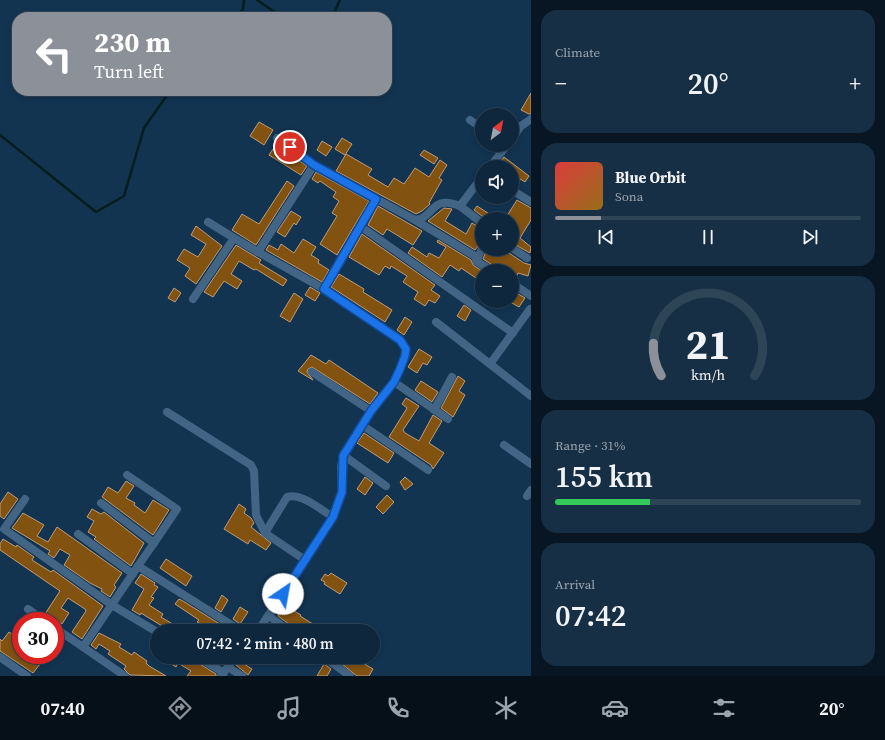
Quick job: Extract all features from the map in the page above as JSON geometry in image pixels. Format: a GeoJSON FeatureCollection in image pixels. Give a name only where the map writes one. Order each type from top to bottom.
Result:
{"type":"FeatureCollection","features":[{"type":"Feature","properties":{"kind":"street"},"geometry":{"type":"LineString","coordinates":[[519,129],[531,119]]}},
{"type":"Feature","properties":{"kind":"street"},"geometry":{"type":"LineString","coordinates":[[470,120],[475,123]]}},
{"type":"Feature","properties":{"kind":"street"},"geometry":{"type":"LineString","coordinates":[[277,138],[314,165],[414,220],[478,258],[476,261],[481,264]]}},
{"type":"Feature","properties":{"kind":"street"},"geometry":{"type":"LineString","coordinates":[[258,252],[314,165]]}},
{"type":"Feature","properties":{"kind":"street"},"geometry":{"type":"LineString","coordinates":[[460,206],[475,186]]}},
{"type":"Feature","properties":{"kind":"street"},"geometry":{"type":"LineString","coordinates":[[519,194],[531,202]]}},
{"type":"Feature","properties":{"kind":"street"},"geometry":{"type":"LineString","coordinates":[[324,289],[376,199]]}},
{"type":"Feature","properties":{"kind":"street"},"geometry":{"type":"LineString","coordinates":[[414,220],[419,220],[437,204],[449,202],[460,206],[475,218]]}},
{"type":"Feature","properties":{"kind":"street"},"geometry":{"type":"LineString","coordinates":[[208,222],[324,289],[404,343],[405,356],[394,382],[371,411],[343,456],[342,492],[333,517],[263,624]]}},
{"type":"Feature","properties":{"kind":"street"},"geometry":{"type":"LineString","coordinates":[[360,226],[513,333]]}},
{"type":"Feature","properties":{"kind":"street"},"geometry":{"type":"LineString","coordinates":[[193,299],[234,238]]}},
{"type":"Feature","properties":{"kind":"street"},"geometry":{"type":"LineString","coordinates":[[519,253],[527,258]]}},
{"type":"Feature","properties":{"kind":"street"},"geometry":{"type":"LineString","coordinates":[[519,288],[531,296]]}},
{"type":"Feature","properties":{"kind":"street"},"geometry":{"type":"LineString","coordinates":[[490,364],[531,308]]}},
{"type":"Feature","properties":{"kind":"street"},"geometry":{"type":"LineString","coordinates":[[436,322],[531,396]]}},
{"type":"Feature","properties":{"kind":"street"},"geometry":{"type":"LineString","coordinates":[[312,372],[371,411]]}},
{"type":"Feature","properties":{"kind":"street"},"geometry":{"type":"LineString","coordinates":[[434,410],[452,377]]}},
{"type":"Feature","properties":{"kind":"street"},"geometry":{"type":"LineString","coordinates":[[394,382],[448,419]]}},
{"type":"Feature","properties":{"kind":"street"},"geometry":{"type":"LineString","coordinates":[[167,412],[251,465],[254,471],[256,515],[265,533],[305,560]]}},
{"type":"Feature","properties":{"kind":"street"},"geometry":{"type":"LineString","coordinates":[[362,425],[428,470]]}},
{"type":"Feature","properties":{"kind":"street"},"geometry":{"type":"LineString","coordinates":[[504,445],[531,464]]}},
{"type":"Feature","properties":{"kind":"street"},"geometry":{"type":"LineString","coordinates":[[343,456],[386,486]]}},
{"type":"Feature","properties":{"kind":"street"},"geometry":{"type":"LineString","coordinates":[[83,647],[177,509],[127,475]]}},
{"type":"Feature","properties":{"kind":"street"},"geometry":{"type":"LineString","coordinates":[[265,533],[287,497],[293,495],[333,517]]}},
{"type":"Feature","properties":{"kind":"street"},"geometry":{"type":"LineString","coordinates":[[25,499],[4,529],[112,605],[150,628]]}},
{"type":"Feature","properties":{"kind":"street"},"geometry":{"type":"LineString","coordinates":[[101,503],[154,543]]}},
{"type":"Feature","properties":{"kind":"street"},"geometry":{"type":"LineString","coordinates":[[78,534],[133,574]]}},
{"type":"Feature","properties":{"kind":"street"},"geometry":{"type":"LineString","coordinates":[[138,566],[229,624]]}},
{"type":"Feature","properties":{"kind":"street"},"geometry":{"type":"LineString","coordinates":[[28,609],[32,612]]}},
{"type":"Feature","properties":{"kind":"street"},"geometry":{"type":"LineString","coordinates":[[269,616],[280,624]]}},
{"type":"Feature","properties":{"kind":"street"},"geometry":{"type":"LineString","coordinates":[[64,634],[125,676]]}},
{"type":"Feature","properties":{"kind":"street"},"geometry":{"type":"LineString","coordinates":[[0,657],[27,676]]}},
{"type":"Feature","properties":{"kind":"street"},"geometry":{"type":"LineString","coordinates":[[210,664],[224,672],[242,676]]}},
{"type":"Feature","properties":{"kind":"street"},"geometry":{"type":"LineString","coordinates":[[334,664],[350,676]]}},
{"type":"Feature","properties":{"kind":"building"},"geometry":{"type":"Polygon","coordinates":[[[531,93],[531,114],[529,114],[521,110],[531,93]]]}},
{"type":"Feature","properties":{"kind":"building"},"geometry":{"type":"Polygon","coordinates":[[[259,122],[273,130],[264,145],[250,136],[259,122]]]}},
{"type":"Feature","properties":{"kind":"building"},"geometry":{"type":"Polygon","coordinates":[[[342,138],[352,144],[345,155],[335,149],[342,138]]]}},
{"type":"Feature","properties":{"kind":"building"},"geometry":{"type":"Polygon","coordinates":[[[322,141],[332,147],[326,156],[317,150],[322,141]]]}},
{"type":"Feature","properties":{"kind":"building"},"geometry":{"type":"Polygon","coordinates":[[[280,148],[307,166],[301,175],[269,155],[273,149],[279,150],[280,148]]]}},
{"type":"Feature","properties":{"kind":"building"},"geometry":{"type":"Polygon","coordinates":[[[424,150],[438,158],[434,164],[420,155],[424,150]]]}},
{"type":"Feature","properties":{"kind":"building"},"geometry":{"type":"Polygon","coordinates":[[[346,154],[372,169],[368,175],[388,187],[394,178],[404,184],[415,168],[429,177],[440,160],[447,165],[439,178],[442,180],[429,203],[430,204],[416,214],[336,171],[346,154]]]}},
{"type":"Feature","properties":{"kind":"building"},"geometry":{"type":"Polygon","coordinates":[[[519,168],[529,176],[525,182],[519,178],[519,168]]]}},
{"type":"Feature","properties":{"kind":"building"},"geometry":{"type":"Polygon","coordinates":[[[316,172],[369,201],[337,255],[320,244],[337,216],[332,213],[339,201],[333,197],[336,192],[320,181],[318,183],[312,179],[316,172]]]}},
{"type":"Feature","properties":{"kind":"building"},"geometry":{"type":"Polygon","coordinates":[[[287,181],[294,186],[256,245],[232,230],[242,214],[259,224],[287,181]]]}},
{"type":"Feature","properties":{"kind":"building"},"geometry":{"type":"Polygon","coordinates":[[[519,201],[531,208],[531,220],[520,238],[531,247],[530,253],[519,247],[519,212],[509,212],[514,204],[519,204],[519,201]]]}},
{"type":"Feature","properties":{"kind":"building"},"geometry":{"type":"Polygon","coordinates":[[[378,206],[422,231],[413,245],[387,229],[383,235],[368,225],[378,206]]]}},
{"type":"Feature","properties":{"kind":"building"},"geometry":{"type":"Polygon","coordinates":[[[477,206],[486,212],[477,212],[474,210],[477,206]]]}},
{"type":"Feature","properties":{"kind":"building"},"geometry":{"type":"Polygon","coordinates":[[[444,208],[452,209],[445,221],[466,234],[472,223],[475,225],[475,250],[428,221],[444,208]]]}},
{"type":"Feature","properties":{"kind":"building"},"geometry":{"type":"Polygon","coordinates":[[[291,211],[301,217],[296,225],[294,223],[285,237],[277,232],[291,211]]]}},
{"type":"Feature","properties":{"kind":"building"},"geometry":{"type":"Polygon","coordinates":[[[196,226],[222,246],[196,284],[185,276],[190,268],[177,260],[184,249],[198,257],[206,244],[191,235],[196,226]]]}},
{"type":"Feature","properties":{"kind":"building"},"geometry":{"type":"Polygon","coordinates":[[[362,234],[435,285],[431,290],[440,296],[435,303],[429,300],[425,306],[414,299],[418,292],[403,282],[407,276],[391,266],[390,269],[385,266],[379,275],[349,257],[362,234]]]}},
{"type":"Feature","properties":{"kind":"building"},"geometry":{"type":"Polygon","coordinates":[[[303,239],[316,247],[311,255],[319,260],[318,263],[329,270],[322,282],[266,250],[269,245],[278,250],[281,244],[294,253],[303,239]]]}},
{"type":"Feature","properties":{"kind":"building"},"geometry":{"type":"Polygon","coordinates":[[[438,240],[471,260],[475,266],[475,277],[461,268],[459,271],[450,265],[442,277],[408,253],[412,247],[427,257],[429,253],[439,258],[446,247],[437,242],[438,240]]]}},
{"type":"Feature","properties":{"kind":"building"},"geometry":{"type":"Polygon","coordinates":[[[236,245],[261,260],[259,263],[287,280],[283,286],[256,269],[254,270],[239,261],[231,274],[242,281],[237,289],[224,281],[213,297],[204,292],[236,245]]]}},
{"type":"Feature","properties":{"kind":"building"},"geometry":{"type":"Polygon","coordinates":[[[484,256],[514,256],[524,263],[531,265],[528,276],[519,273],[519,264],[490,264],[483,259],[484,256]]]}},
{"type":"Feature","properties":{"kind":"building"},"geometry":{"type":"Polygon","coordinates":[[[339,274],[364,289],[363,292],[392,310],[385,322],[331,287],[339,274]]]}},
{"type":"Feature","properties":{"kind":"building"},"geometry":{"type":"Polygon","coordinates":[[[310,287],[320,293],[315,301],[305,295],[310,287]]]}},
{"type":"Feature","properties":{"kind":"building"},"geometry":{"type":"Polygon","coordinates":[[[174,288],[181,293],[175,302],[168,298],[174,288]]]}},
{"type":"Feature","properties":{"kind":"building"},"geometry":{"type":"Polygon","coordinates":[[[294,293],[303,299],[290,322],[280,316],[294,293]]]}},
{"type":"Feature","properties":{"kind":"building"},"geometry":{"type":"Polygon","coordinates":[[[519,294],[525,298],[519,307],[519,294]]]}},
{"type":"Feature","properties":{"kind":"building"},"geometry":{"type":"Polygon","coordinates":[[[464,305],[471,310],[465,321],[457,316],[464,305]]]}},
{"type":"Feature","properties":{"kind":"building"},"geometry":{"type":"Polygon","coordinates":[[[405,317],[412,322],[404,335],[397,330],[405,317]]]}},
{"type":"Feature","properties":{"kind":"building"},"geometry":{"type":"Polygon","coordinates":[[[419,349],[432,357],[427,365],[423,363],[417,373],[408,367],[419,349]]]}},
{"type":"Feature","properties":{"kind":"building"},"geometry":{"type":"Polygon","coordinates":[[[311,355],[326,364],[329,360],[378,393],[370,404],[312,367],[308,369],[307,372],[313,380],[298,371],[311,355]]]}},
{"type":"Feature","properties":{"kind":"building"},"geometry":{"type":"Polygon","coordinates":[[[458,376],[465,381],[459,391],[465,395],[453,417],[441,408],[458,376]]]}},
{"type":"Feature","properties":{"kind":"building"},"geometry":{"type":"Polygon","coordinates":[[[421,381],[438,392],[432,402],[415,390],[421,381]]]}},
{"type":"Feature","properties":{"kind":"building"},"geometry":{"type":"Polygon","coordinates":[[[406,398],[419,406],[403,430],[405,433],[419,441],[433,415],[442,421],[429,443],[444,453],[433,469],[431,465],[389,437],[407,408],[402,404],[406,398]]]}},
{"type":"Feature","properties":{"kind":"building"},"geometry":{"type":"Polygon","coordinates":[[[364,433],[394,453],[388,463],[357,443],[364,433]]]}},
{"type":"Feature","properties":{"kind":"building"},"geometry":{"type":"Polygon","coordinates":[[[365,477],[373,483],[365,495],[357,489],[365,477]]]}},
{"type":"Feature","properties":{"kind":"building"},"geometry":{"type":"Polygon","coordinates":[[[405,477],[413,484],[405,490],[400,482],[405,477]]]}},
{"type":"Feature","properties":{"kind":"building"},"geometry":{"type":"Polygon","coordinates":[[[126,481],[134,486],[126,498],[135,503],[134,505],[145,513],[153,500],[169,510],[153,535],[102,497],[108,487],[118,493],[126,481]]]}},
{"type":"Feature","properties":{"kind":"building"},"geometry":{"type":"Polygon","coordinates":[[[8,492],[18,499],[4,519],[0,516],[0,504],[8,492]]]}},
{"type":"Feature","properties":{"kind":"building"},"geometry":{"type":"Polygon","coordinates":[[[387,495],[394,502],[383,514],[376,507],[387,495]]]}},
{"type":"Feature","properties":{"kind":"building"},"geometry":{"type":"Polygon","coordinates":[[[239,504],[246,509],[244,513],[251,518],[254,523],[251,527],[271,543],[266,550],[250,540],[248,544],[224,529],[239,504]]]}},
{"type":"Feature","properties":{"kind":"building"},"geometry":{"type":"Polygon","coordinates":[[[92,509],[101,514],[104,512],[144,543],[131,566],[94,539],[96,537],[88,532],[94,521],[87,517],[92,509]]]}},
{"type":"Feature","properties":{"kind":"building"},"geometry":{"type":"Polygon","coordinates":[[[23,513],[44,525],[37,536],[48,542],[57,527],[122,573],[114,585],[116,587],[110,597],[101,591],[102,589],[90,583],[64,565],[70,555],[60,549],[54,558],[48,554],[50,551],[12,528],[23,513]]]}},
{"type":"Feature","properties":{"kind":"building"},"geometry":{"type":"Polygon","coordinates":[[[3,539],[16,547],[17,545],[34,557],[32,560],[51,572],[53,570],[103,606],[82,639],[72,632],[86,611],[85,609],[68,598],[61,608],[69,613],[64,621],[64,612],[46,612],[60,591],[0,550],[0,544],[3,539]]]}},
{"type":"Feature","properties":{"kind":"building"},"geometry":{"type":"Polygon","coordinates":[[[166,559],[192,576],[186,586],[160,568],[166,559]]]}},
{"type":"Feature","properties":{"kind":"building"},"geometry":{"type":"Polygon","coordinates":[[[331,573],[347,583],[340,594],[324,584],[325,582],[321,580],[325,574],[328,576],[331,573]]]}},
{"type":"Feature","properties":{"kind":"building"},"geometry":{"type":"Polygon","coordinates":[[[141,574],[155,583],[154,585],[158,587],[151,597],[154,598],[149,605],[163,614],[161,617],[172,624],[159,624],[141,613],[140,615],[132,610],[144,589],[135,583],[141,574]]]}},
{"type":"Feature","properties":{"kind":"building"},"geometry":{"type":"Polygon","coordinates":[[[222,595],[228,600],[221,612],[215,608],[222,595]]]}},
{"type":"Feature","properties":{"kind":"building"},"geometry":{"type":"Polygon","coordinates":[[[179,599],[220,624],[201,624],[197,622],[199,620],[175,604],[179,599]]]}},
{"type":"Feature","properties":{"kind":"building"},"geometry":{"type":"Polygon","coordinates":[[[284,605],[313,624],[289,624],[278,616],[284,605]]]}},
{"type":"Feature","properties":{"kind":"building"},"geometry":{"type":"Polygon","coordinates":[[[240,607],[248,612],[240,624],[233,619],[240,607]]]}},
{"type":"Feature","properties":{"kind":"building"},"geometry":{"type":"Polygon","coordinates":[[[9,632],[12,634],[12,659],[0,651],[0,639],[2,641],[9,632]]]}},
{"type":"Feature","properties":{"kind":"building"},"geometry":{"type":"Polygon","coordinates":[[[99,633],[121,644],[119,647],[132,655],[134,652],[147,661],[146,663],[149,666],[166,676],[130,675],[124,669],[126,666],[108,654],[110,651],[99,644],[96,649],[91,645],[99,633]]]}},
{"type":"Feature","properties":{"kind":"building"},"geometry":{"type":"Polygon","coordinates":[[[20,664],[40,664],[33,673],[20,664]]]}},
{"type":"Feature","properties":{"kind":"building"},"geometry":{"type":"Polygon","coordinates":[[[180,664],[200,664],[216,674],[216,676],[187,676],[191,671],[180,664]]]}},
{"type":"Feature","properties":{"kind":"building"},"geometry":{"type":"Polygon","coordinates":[[[244,664],[252,669],[248,675],[236,665],[244,664]]]}},
{"type":"Feature","properties":{"kind":"building"},"geometry":{"type":"Polygon","coordinates":[[[324,664],[331,669],[327,676],[317,676],[324,664]]]}},
{"type":"Feature","properties":{"kind":"building"},"geometry":{"type":"Polygon","coordinates":[[[342,664],[365,664],[373,669],[369,676],[357,676],[342,664]]]}},
{"type":"Feature","properties":{"kind":"waterway"},"geometry":{"type":"LineString","coordinates":[[241,12],[244,0]]}},
{"type":"Feature","properties":{"kind":"waterway"},"geometry":{"type":"LineString","coordinates":[[257,0],[275,12]]}},
{"type":"Feature","properties":{"kind":"waterway"},"geometry":{"type":"LineString","coordinates":[[334,12],[340,0]]}},
{"type":"Feature","properties":{"kind":"waterway"},"geometry":{"type":"LineString","coordinates":[[0,135],[96,212],[124,196],[144,128],[166,96]]}},
{"type":"Feature","properties":{"kind":"route"},"geometry":{"type":"LineString","coordinates":[[283,594],[333,517],[342,492],[343,456],[381,396],[394,382],[405,356],[406,349],[404,343],[400,340],[324,289],[376,199],[314,165],[290,147]]}}]}
